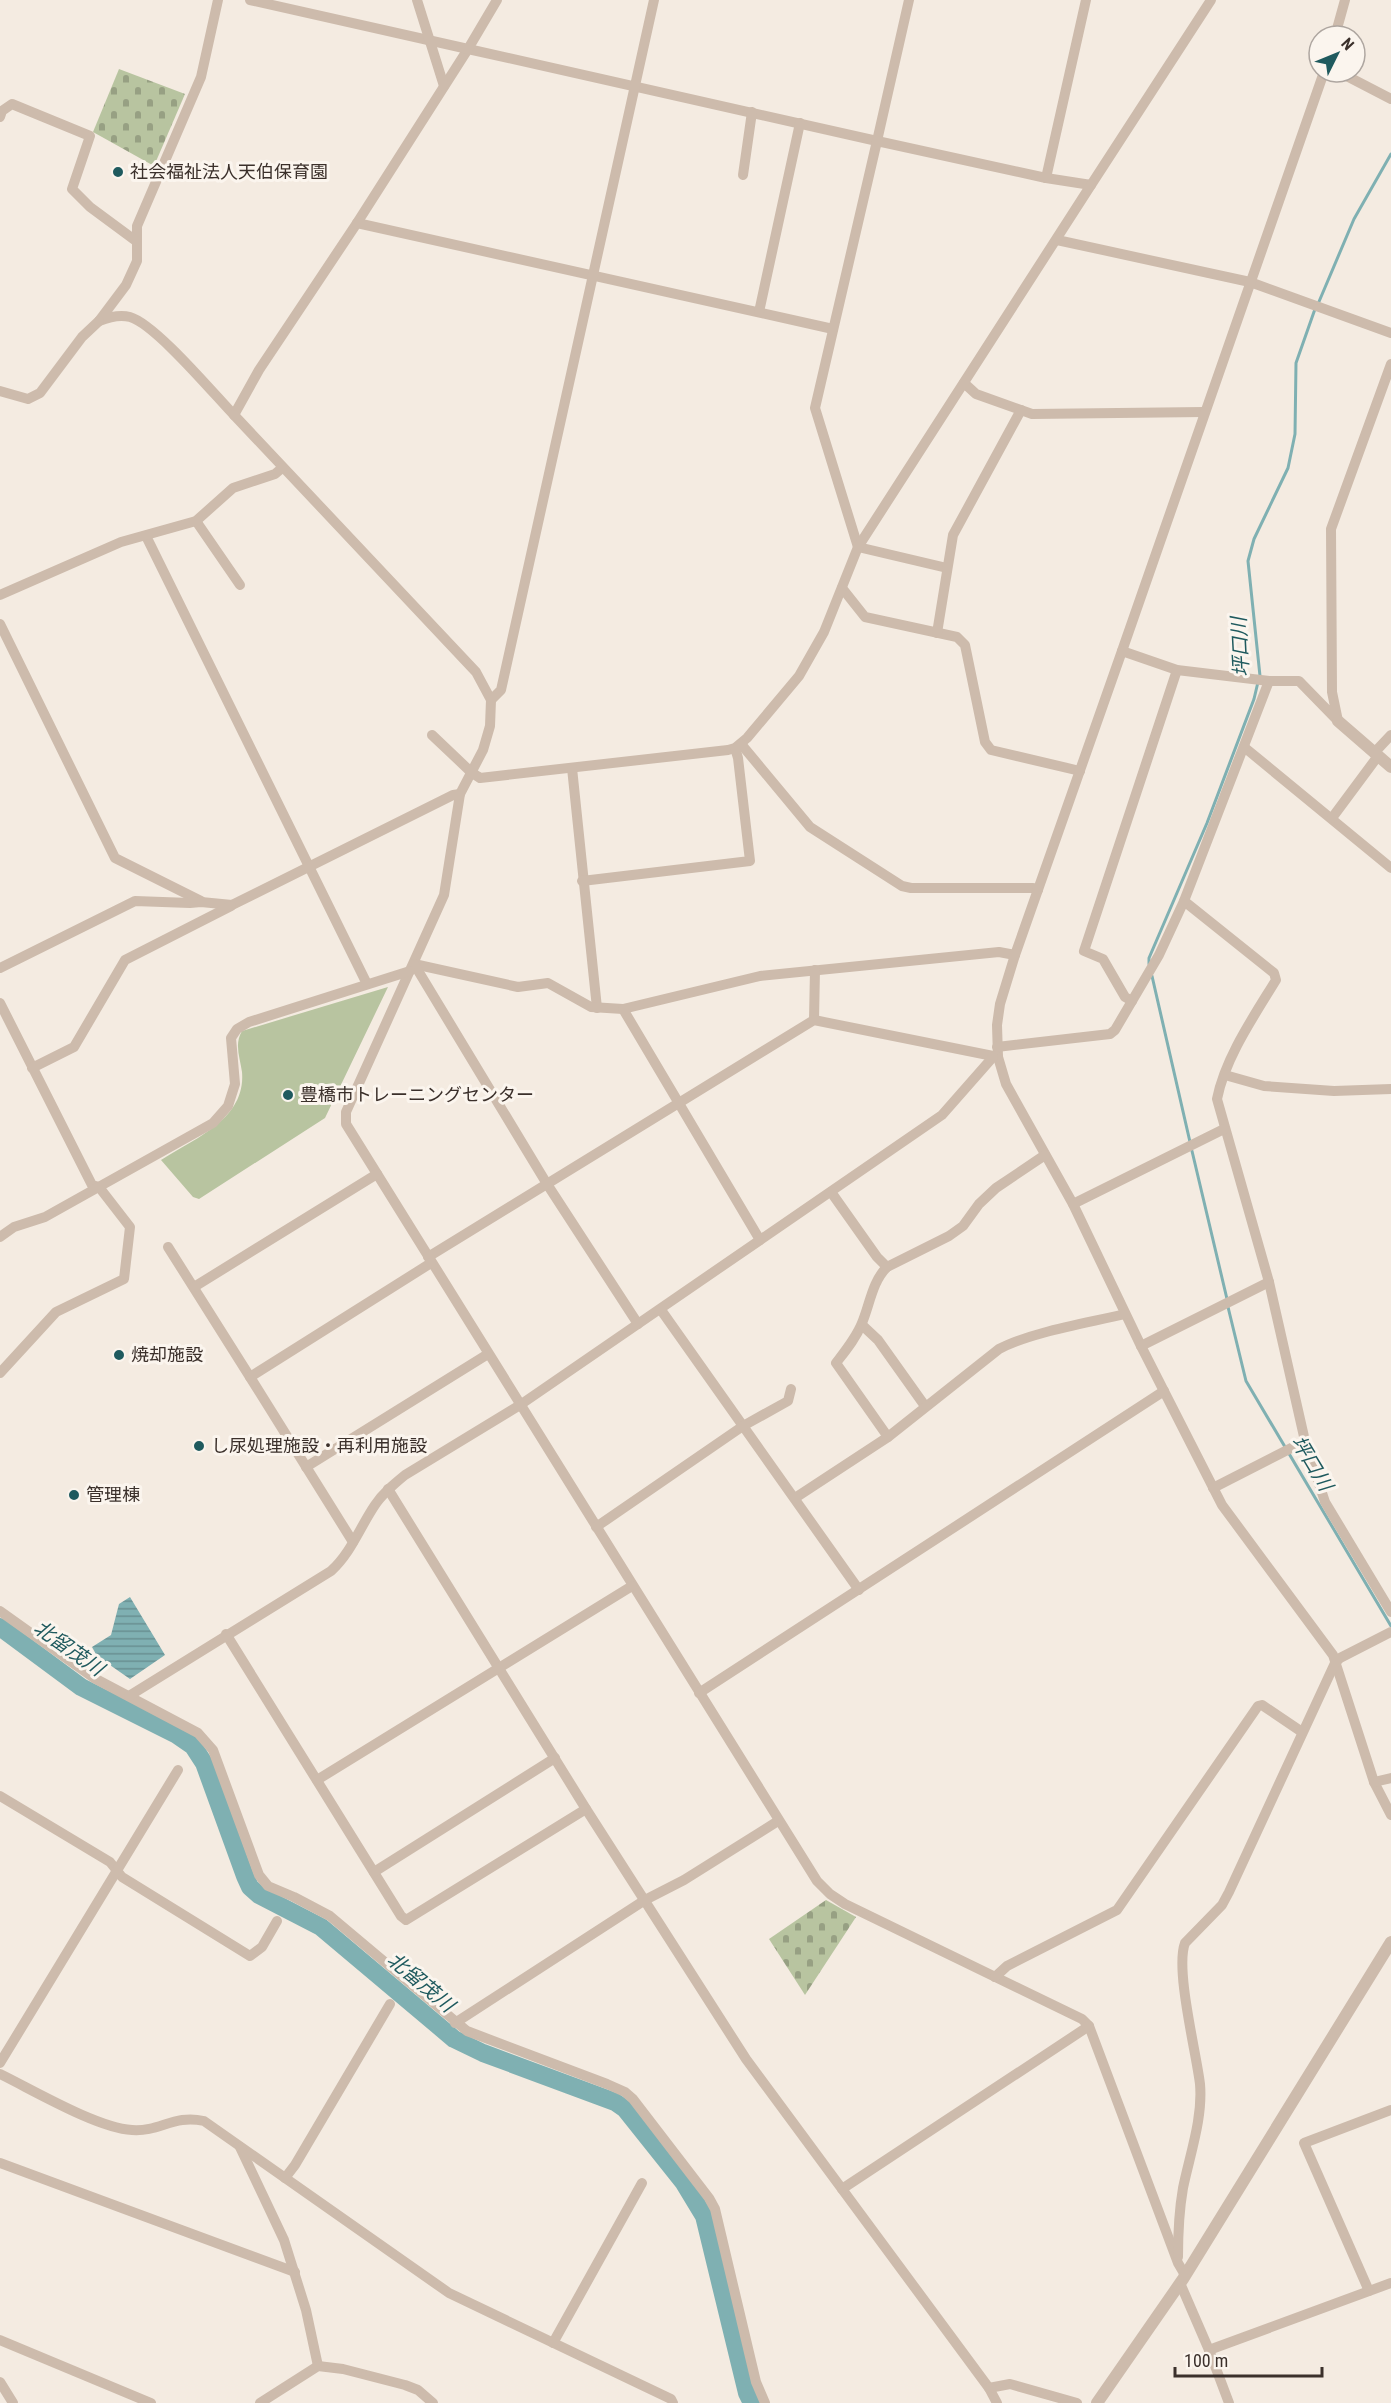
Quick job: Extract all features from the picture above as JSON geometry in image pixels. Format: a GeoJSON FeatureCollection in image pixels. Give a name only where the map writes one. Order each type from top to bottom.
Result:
{"type":"FeatureCollection","features":[{"type":"Feature","properties":{"kind":"street"},"geometry":{"type":"LineString","coordinates":[[0,391],[28,399],[40,393],[82,337],[99,321],[126,285],[137,261],[137,226],[201,77],[219,0]]}},
{"type":"Feature","properties":{"kind":"street"},"geometry":{"type":"LineString","coordinates":[[250,0],[877,141],[1046,178],[1091,185]]}},
{"type":"Feature","properties":{"kind":"street"},"geometry":{"type":"LineString","coordinates":[[417,0],[444,86]]}},
{"type":"Feature","properties":{"kind":"street"},"geometry":{"type":"LineString","coordinates":[[234,415],[259,370],[357,224],[497,0]]}},
{"type":"Feature","properties":{"kind":"street"},"geometry":{"type":"LineString","coordinates":[[491,700],[501,690],[654,0]]}},
{"type":"Feature","properties":{"kind":"street"},"geometry":{"type":"LineString","coordinates":[[858,547],[815,408],[909,0]]}},
{"type":"Feature","properties":{"kind":"street"},"geometry":{"type":"LineString","coordinates":[[1046,178],[1086,0]]}},
{"type":"Feature","properties":{"kind":"street"},"geometry":{"type":"LineString","coordinates":[[432,735],[471,772],[480,777],[572,768],[738,746],[777,705],[804,667],[824,632],[858,547],[1211,0]]}},
{"type":"Feature","properties":{"kind":"street"},"geometry":{"type":"LineString","coordinates":[[1338,24],[1345,0]]}},
{"type":"Feature","properties":{"kind":"street"},"geometry":{"type":"LineString","coordinates":[[1319,84],[1015,955],[1000,1004],[996,1054],[1011,1094],[1073,1204],[1125,1314],[1222,1505],[1333,1655],[1374,1782],[1391,1815]]}},
{"type":"Feature","properties":{"kind":"street"},"geometry":{"type":"LineString","coordinates":[[1362,84],[1391,99]]}},
{"type":"Feature","properties":{"kind":"street"},"geometry":{"type":"LineString","coordinates":[[0,117],[2,111],[12,104],[90,136],[72,189],[90,207],[136,241]]}},
{"type":"Feature","properties":{"kind":"street"},"geometry":{"type":"LineString","coordinates":[[743,175],[752,112]]}},
{"type":"Feature","properties":{"kind":"street"},"geometry":{"type":"LineString","coordinates":[[759,312],[800,123]]}},
{"type":"Feature","properties":{"kind":"street"},"geometry":{"type":"LineString","coordinates":[[357,224],[833,329]]}},
{"type":"Feature","properties":{"kind":"street"},"geometry":{"type":"LineString","coordinates":[[1057,240],[1250,282],[1391,333]]}},
{"type":"Feature","properties":{"kind":"street"},"geometry":{"type":"LineString","coordinates":[[99,321],[113,316],[129,317],[142,323],[159,337],[476,672],[491,700],[490,726],[483,750],[460,794],[444,895],[346,1113],[346,1124],[817,1881],[845,1904],[1082,2019],[1089,2026],[1229,2403]]}},
{"type":"Feature","properties":{"kind":"street"},"geometry":{"type":"LineString","coordinates":[[1338,721],[1332,692],[1330,529],[1391,364]]}},
{"type":"Feature","properties":{"kind":"street"},"geometry":{"type":"LineString","coordinates":[[964,383],[976,394],[1032,414],[1204,412]]}},
{"type":"Feature","properties":{"kind":"street"},"geometry":{"type":"LineString","coordinates":[[937,633],[953,535],[1021,410]]}},
{"type":"Feature","properties":{"kind":"street"},"geometry":{"type":"LineString","coordinates":[[0,595],[121,542],[196,520],[233,488],[275,474],[282,468]]}},
{"type":"Feature","properties":{"kind":"street"},"geometry":{"type":"LineString","coordinates":[[196,520],[240,585]]}},
{"type":"Feature","properties":{"kind":"street"},"geometry":{"type":"LineString","coordinates":[[146,536],[367,984]]}},
{"type":"Feature","properties":{"kind":"street"},"geometry":{"type":"LineString","coordinates":[[858,547],[947,568]]}},
{"type":"Feature","properties":{"kind":"street"},"geometry":{"type":"LineString","coordinates":[[842,588],[865,616],[957,637],[965,645],[985,742],[991,750],[1080,771]]}},
{"type":"Feature","properties":{"kind":"street"},"geometry":{"type":"LineString","coordinates":[[0,624],[115,858],[201,902]]}},
{"type":"Feature","properties":{"kind":"street"},"geometry":{"type":"LineString","coordinates":[[1122,651],[1177,670],[1267,681],[1299,681],[1338,721],[1391,767]]}},
{"type":"Feature","properties":{"kind":"street"},"geometry":{"type":"LineString","coordinates":[[1132,1001],[1125,997],[1103,959],[1084,951],[1177,670]]}},
{"type":"Feature","properties":{"kind":"street"},"geometry":{"type":"LineString","coordinates":[[250,1377],[547,1184],[814,1020],[996,1054],[1110,1034],[1148,974],[1184,901],[1267,681]]}},
{"type":"Feature","properties":{"kind":"street"},"geometry":{"type":"LineString","coordinates":[[1332,818],[1391,735]]}},
{"type":"Feature","properties":{"kind":"street"},"geometry":{"type":"LineString","coordinates":[[582,881],[750,861],[738,746]]}},
{"type":"Feature","properties":{"kind":"street"},"geometry":{"type":"LineString","coordinates":[[738,746],[810,827],[902,886],[911,888],[1034,888],[1038,890]]}},
{"type":"Feature","properties":{"kind":"street"},"geometry":{"type":"LineString","coordinates":[[1244,747],[1391,868]]}},
{"type":"Feature","properties":{"kind":"street"},"geometry":{"type":"LineString","coordinates":[[572,768],[597,1008]]}},
{"type":"Feature","properties":{"kind":"street"},"geometry":{"type":"LineString","coordinates":[[32,1068],[74,1047],[125,960],[453,795],[460,794]]}},
{"type":"Feature","properties":{"kind":"street"},"geometry":{"type":"LineString","coordinates":[[0,968],[135,901],[201,902],[231,906]]}},
{"type":"Feature","properties":{"kind":"street"},"geometry":{"type":"LineString","coordinates":[[1184,901],[1274,973],[1276,980],[1245,1031],[1225,1075],[1217,1100],[1269,1282],[1305,1441],[1325,1502],[1391,1612]]}},
{"type":"Feature","properties":{"kind":"street"},"geometry":{"type":"LineString","coordinates":[[0,1237],[14,1227],[45,1217],[213,1123],[228,1106],[235,1084],[231,1038],[237,1029],[249,1022],[412,968],[518,987],[548,984],[597,1008],[623,1009],[760,976],[999,952],[1015,955]]}},
{"type":"Feature","properties":{"kind":"street"},"geometry":{"type":"LineString","coordinates":[[412,968],[638,1324]]}},
{"type":"Feature","properties":{"kind":"street"},"geometry":{"type":"LineString","coordinates":[[814,1020],[815,970]]}},
{"type":"Feature","properties":{"kind":"street"},"geometry":{"type":"LineString","coordinates":[[0,1003],[92,1185],[99,1187],[130,1227],[124,1279],[57,1312],[0,1373]]}},
{"type":"Feature","properties":{"kind":"street"},"geometry":{"type":"LineString","coordinates":[[623,1009],[760,1240]]}},
{"type":"Feature","properties":{"kind":"street"},"geometry":{"type":"LineString","coordinates":[[129,1696],[331,1571],[340,1563],[375,1504],[405,1475],[520,1405],[942,1115],[996,1054]]}},
{"type":"Feature","properties":{"kind":"street"},"geometry":{"type":"LineString","coordinates":[[1225,1075],[1264,1086],[1334,1091],[1391,1089]]}},
{"type":"Feature","properties":{"kind":"street"},"geometry":{"type":"LineString","coordinates":[[1073,1204],[1224,1129]]}},
{"type":"Feature","properties":{"kind":"street"},"geometry":{"type":"LineString","coordinates":[[888,1437],[836,1363],[853,1342],[862,1325],[878,1276],[887,1267],[950,1236],[963,1226],[978,1204],[996,1188],[1045,1155]]}},
{"type":"Feature","properties":{"kind":"street"},"geometry":{"type":"LineString","coordinates":[[194,1287],[377,1174]]}},
{"type":"Feature","properties":{"kind":"street"},"geometry":{"type":"LineString","coordinates":[[831,1192],[877,1257],[887,1267]]}},
{"type":"Feature","properties":{"kind":"street"},"geometry":{"type":"LineString","coordinates":[[168,1247],[353,1542]]}},
{"type":"Feature","properties":{"kind":"street"},"geometry":{"type":"LineString","coordinates":[[1141,1346],[1269,1282]]}},
{"type":"Feature","properties":{"kind":"street"},"geometry":{"type":"LineString","coordinates":[[661,1310],[859,1590]]}},
{"type":"Feature","properties":{"kind":"street"},"geometry":{"type":"LineString","coordinates":[[795,1498],[888,1437],[1009,1343],[1125,1314]]}},
{"type":"Feature","properties":{"kind":"street"},"geometry":{"type":"LineString","coordinates":[[862,1325],[878,1340],[925,1406]]}},
{"type":"Feature","properties":{"kind":"street"},"geometry":{"type":"LineString","coordinates":[[306,1467],[488,1354]]}},
{"type":"Feature","properties":{"kind":"street"},"geometry":{"type":"LineString","coordinates":[[596,1527],[743,1426],[788,1401],[791,1389]]}},
{"type":"Feature","properties":{"kind":"street"},"geometry":{"type":"LineString","coordinates":[[699,1693],[1164,1391]]}},
{"type":"Feature","properties":{"kind":"street"},"geometry":{"type":"LineString","coordinates":[[1213,1488],[1305,1441]]}},
{"type":"Feature","properties":{"kind":"street"},"geometry":{"type":"LineString","coordinates":[[388,1489],[586,1809],[746,2060],[989,2388],[997,2403]]}},
{"type":"Feature","properties":{"kind":"street"},"geometry":{"type":"LineString","coordinates":[[317,1780],[632,1586]]}},
{"type":"Feature","properties":{"kind":"street"},"geometry":{"type":"LineString","coordinates":[[0,1611],[94,1678],[198,1733],[213,1749],[259,1875],[268,1886],[330,1916],[467,2031],[607,2084],[625,2092],[633,2099],[710,2198],[715,2209],[756,2382],[765,2403]]}},
{"type":"Feature","properties":{"kind":"street"},"geometry":{"type":"LineString","coordinates":[[1178,2263],[1179,2213],[1200,2108],[1200,2085],[1184,1980],[1182,1950],[1185,1943],[1222,1905],[1229,1892],[1335,1664],[1340,1658],[1391,1632]]}},
{"type":"Feature","properties":{"kind":"street"},"geometry":{"type":"LineString","coordinates":[[226,1634],[401,1916],[406,1920],[586,1809]]}},
{"type":"Feature","properties":{"kind":"street"},"geometry":{"type":"LineString","coordinates":[[995,1977],[1007,1966],[1117,1910],[1258,1706],[1262,1704],[1302,1732]]}},
{"type":"Feature","properties":{"kind":"street"},"geometry":{"type":"LineString","coordinates":[[374,1872],[555,1758]]}},
{"type":"Feature","properties":{"kind":"street"},"geometry":{"type":"LineString","coordinates":[[0,2063],[178,1770]]}},
{"type":"Feature","properties":{"kind":"street"},"geometry":{"type":"LineString","coordinates":[[1374,1782],[1391,1778]]}},
{"type":"Feature","properties":{"kind":"street"},"geometry":{"type":"LineString","coordinates":[[0,1796],[110,1862],[123,1877],[250,1956],[262,1947],[277,1921]]}},
{"type":"Feature","properties":{"kind":"street"},"geometry":{"type":"LineString","coordinates":[[455,2023],[645,1900],[684,1880],[778,1821]]}},
{"type":"Feature","properties":{"kind":"street"},"geometry":{"type":"LineString","coordinates":[[1097,2403],[1183,2279],[1391,1942]]}},
{"type":"Feature","properties":{"kind":"street"},"geometry":{"type":"LineString","coordinates":[[285,2178],[295,2166],[390,2004]]}},
{"type":"Feature","properties":{"kind":"street"},"geometry":{"type":"LineString","coordinates":[[842,2189],[1089,2026]]}},
{"type":"Feature","properties":{"kind":"street"},"geometry":{"type":"LineString","coordinates":[[0,2074],[107,2125],[130,2130],[144,2130],[190,2117],[204,2121],[449,2293],[671,2398],[674,2403]]}},
{"type":"Feature","properties":{"kind":"street"},"geometry":{"type":"LineString","coordinates":[[1369,2291],[1304,2143],[1391,2110]]}},
{"type":"Feature","properties":{"kind":"street"},"geometry":{"type":"LineString","coordinates":[[239,2145],[284,2240],[306,2310],[318,2366]]}},
{"type":"Feature","properties":{"kind":"street"},"geometry":{"type":"LineString","coordinates":[[0,2163],[295,2272]]}},
{"type":"Feature","properties":{"kind":"street"},"geometry":{"type":"LineString","coordinates":[[554,2343],[642,2183]]}},
{"type":"Feature","properties":{"kind":"street"},"geometry":{"type":"LineString","coordinates":[[1209,2350],[1391,2283]]}},
{"type":"Feature","properties":{"kind":"street"},"geometry":{"type":"LineString","coordinates":[[0,2340],[151,2403]]}},
{"type":"Feature","properties":{"kind":"street"},"geometry":{"type":"LineString","coordinates":[[261,2403],[318,2366],[343,2369],[405,2385],[418,2390],[433,2403]]}},
{"type":"Feature","properties":{"kind":"street"},"geometry":{"type":"LineString","coordinates":[[0,2382],[13,2403]]}},
{"type":"Feature","properties":{"kind":"street"},"geometry":{"type":"LineString","coordinates":[[989,2388],[1010,2384],[1077,2403]]}},
{"type":"Feature","properties":{"kind":"green space"},"geometry":{"type":"Polygon","coordinates":[[[119,69],[185,94],[154,166],[93,132],[119,69]]]}},
{"type":"Feature","properties":{"kind":"green space","name":"豊橋市トレーニングセンター"},"geometry":{"type":"Polygon","coordinates":[[[388,987],[325,1118],[199,1199],[193,1197],[161,1160],[216,1125],[236,1102],[241,1088],[242,1072],[238,1046],[242,1031],[388,987]]]}},
{"type":"Feature","properties":{"kind":"green space"},"geometry":{"type":"Polygon","coordinates":[[[826,1900],[856,1917],[805,1995],[769,1939],[826,1900]]]}},
{"type":"Feature","properties":{"kind":"water"},"geometry":{"type":"Polygon","coordinates":[[[130,1597],[165,1655],[130,1679],[97,1656],[92,1647],[111,1635],[119,1604],[130,1597]]]}},
{"type":"Feature","properties":{"kind":"waterway","name":"坪口川"},"geometry":{"type":"LineString","coordinates":[[1318,304],[1354,219],[1391,154]]}},
{"type":"Feature","properties":{"kind":"waterway","name":"坪口川"},"geometry":{"type":"LineString","coordinates":[[1260,676],[1248,561],[1254,539],[1288,468],[1295,434],[1296,363],[1315,309]]}},
{"type":"Feature","properties":{"kind":"waterway","name":"坪口川"},"geometry":{"type":"LineString","coordinates":[[1149,964],[1149,958],[1207,823],[1254,699],[1258,682]]}},
{"type":"Feature","properties":{"kind":"waterway","name":"坪口川"},"geometry":{"type":"LineString","coordinates":[[1152,976],[1190,1142]]}},
{"type":"Feature","properties":{"kind":"waterway","name":"坪口川"},"geometry":{"type":"LineString","coordinates":[[1192,1151],[1227,1299]]}},
{"type":"Feature","properties":{"kind":"waterway","name":"坪口川"},"geometry":{"type":"LineString","coordinates":[[1228,1307],[1246,1381],[1391,1626]]}},
{"type":"Feature","properties":{"kind":"waterway","name":"北留茂川"},"geometry":{"type":"LineString","coordinates":[[0,1627],[81,1687],[177,1735],[193,1746],[204,1763],[245,1876],[250,1887],[259,1895],[321,1927],[454,2039],[483,2053],[615,2102],[625,2109],[684,2183],[704,2216],[747,2393],[752,2403]]}},
{"type":"Feature","properties":{"kind":"place","name":"社会福祉法人天伯保育園"},"geometry":{"type":"Point","coordinates":[118,172]}},
{"type":"Feature","properties":{"kind":"place","name":"豊橋市トレーニングセンター"},"geometry":{"type":"Point","coordinates":[288,1095]}},
{"type":"Feature","properties":{"kind":"place","name":"焼却施設"},"geometry":{"type":"Point","coordinates":[119,1355]}},
{"type":"Feature","properties":{"kind":"place","name":"し尿処理施設・再利用施設"},"geometry":{"type":"Point","coordinates":[199,1446]}},
{"type":"Feature","properties":{"kind":"place","name":"管理棟"},"geometry":{"type":"Point","coordinates":[74,1495]}}]}
